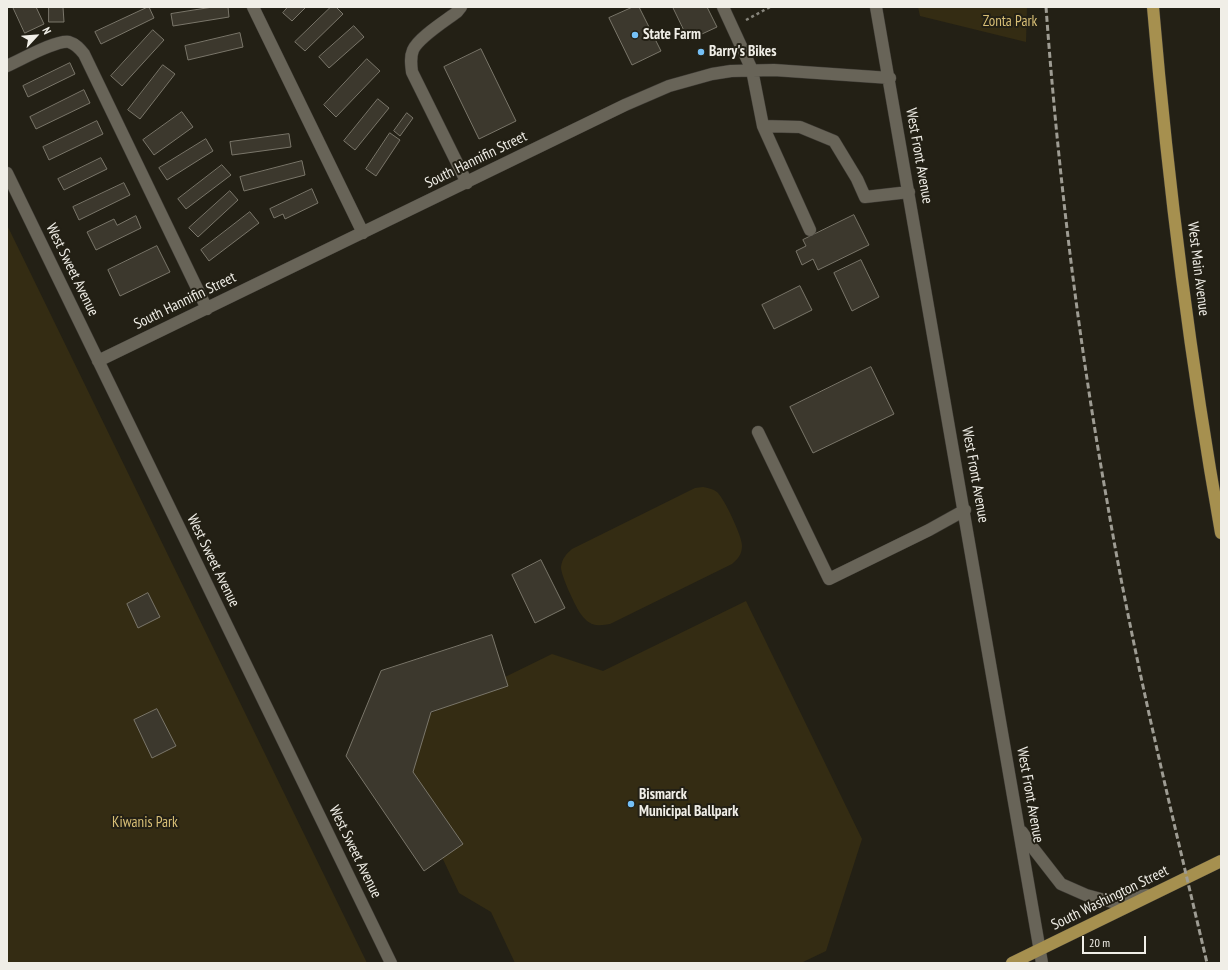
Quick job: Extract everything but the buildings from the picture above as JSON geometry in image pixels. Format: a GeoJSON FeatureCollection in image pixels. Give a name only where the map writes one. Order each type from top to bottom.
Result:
{"type":"FeatureCollection","features":[{"type":"Feature","properties":{"kind":"main road","name":"West Main Avenue"},"geometry":{"type":"LineString","coordinates":[[1153,7],[1169,168],[1186,308],[1221,533]]}},
{"type":"Feature","properties":{"kind":"main road","name":"South Washington Street"},"geometry":{"type":"LineString","coordinates":[[1012,963],[1221,861]]}},
{"type":"Feature","properties":{"kind":"street"},"geometry":{"type":"LineString","coordinates":[[253,7],[363,233]]}},
{"type":"Feature","properties":{"kind":"street"},"geometry":{"type":"LineString","coordinates":[[461,7],[419,41],[411,55],[411,63],[412,72],[466,183]]}},
{"type":"Feature","properties":{"kind":"street"},"geometry":{"type":"LineString","coordinates":[[723,7],[752,70],[763,126],[810,230]]}},
{"type":"Feature","properties":{"kind":"street","name":"West Front Avenue"},"geometry":{"type":"LineString","coordinates":[[876,7],[890,78],[1042,963]]}},
{"type":"Feature","properties":{"kind":"street"},"geometry":{"type":"LineString","coordinates":[[7,66],[61,42],[70,42],[78,47],[84,54],[207,309]]}},
{"type":"Feature","properties":{"kind":"street","name":"South Hannifin Street"},"geometry":{"type":"LineString","coordinates":[[98,361],[625,105],[669,86],[712,74],[752,70],[774,70],[890,78]]}},
{"type":"Feature","properties":{"kind":"street"},"geometry":{"type":"LineString","coordinates":[[763,126],[800,127],[834,141],[857,179],[865,197],[909,192]]}},
{"type":"Feature","properties":{"kind":"street","name":"West Sweet Avenue"},"geometry":{"type":"LineString","coordinates":[[7,173],[391,963]]}},
{"type":"Feature","properties":{"kind":"street"},"geometry":{"type":"LineString","coordinates":[[758,432],[829,579],[929,530],[964,510]]}},
{"type":"Feature","properties":{"kind":"street"},"geometry":{"type":"LineString","coordinates":[[1019,827],[1032,848],[1061,884],[1086,895],[1112,902],[1154,894]]}},
{"type":"Feature","properties":{"kind":"path"},"geometry":{"type":"LineString","coordinates":[[740,23],[770,7]]}},
{"type":"Feature","properties":{"kind":"green space","name":"Zonta Park"},"geometry":{"type":"Polygon","coordinates":[[[918,7],[1027,7],[1026,42],[920,16],[918,7]]]}},
{"type":"Feature","properties":{"kind":"green space","name":"Kiwanis Park"},"geometry":{"type":"Polygon","coordinates":[[[7,225],[367,963],[7,963],[7,225]]]}},
{"type":"Feature","properties":{"kind":"green space"},"geometry":{"type":"Polygon","coordinates":[[[703,487],[717,492],[724,502],[740,535],[742,549],[736,560],[732,564],[610,624],[596,625],[587,621],[581,615],[563,577],[561,567],[566,555],[572,549],[695,488],[703,487]]]}},
{"type":"Feature","properties":{"kind":"green space","name":"Bismarck Municipal Ballpark"},"geometry":{"type":"Polygon","coordinates":[[[746,601],[862,839],[826,951],[801,963],[515,963],[491,912],[459,893],[400,769],[413,722],[552,654],[603,671],[746,601]]]}},
{"type":"Feature","properties":{"kind":"railway"},"geometry":{"type":"LineString","coordinates":[[1046,7],[1070,255],[1087,378],[1117,559],[1166,790],[1207,963]]}},
{"type":"Feature","properties":{"kind":"place","name":"State Farm"},"geometry":{"type":"Point","coordinates":[635,35]}},
{"type":"Feature","properties":{"kind":"place","name":"Barry's Bikes"},"geometry":{"type":"Point","coordinates":[701,52]}},
{"type":"Feature","properties":{"kind":"place","name":"Bismarck Municipal Ballpark"},"geometry":{"type":"Point","coordinates":[631,804]}}]}
